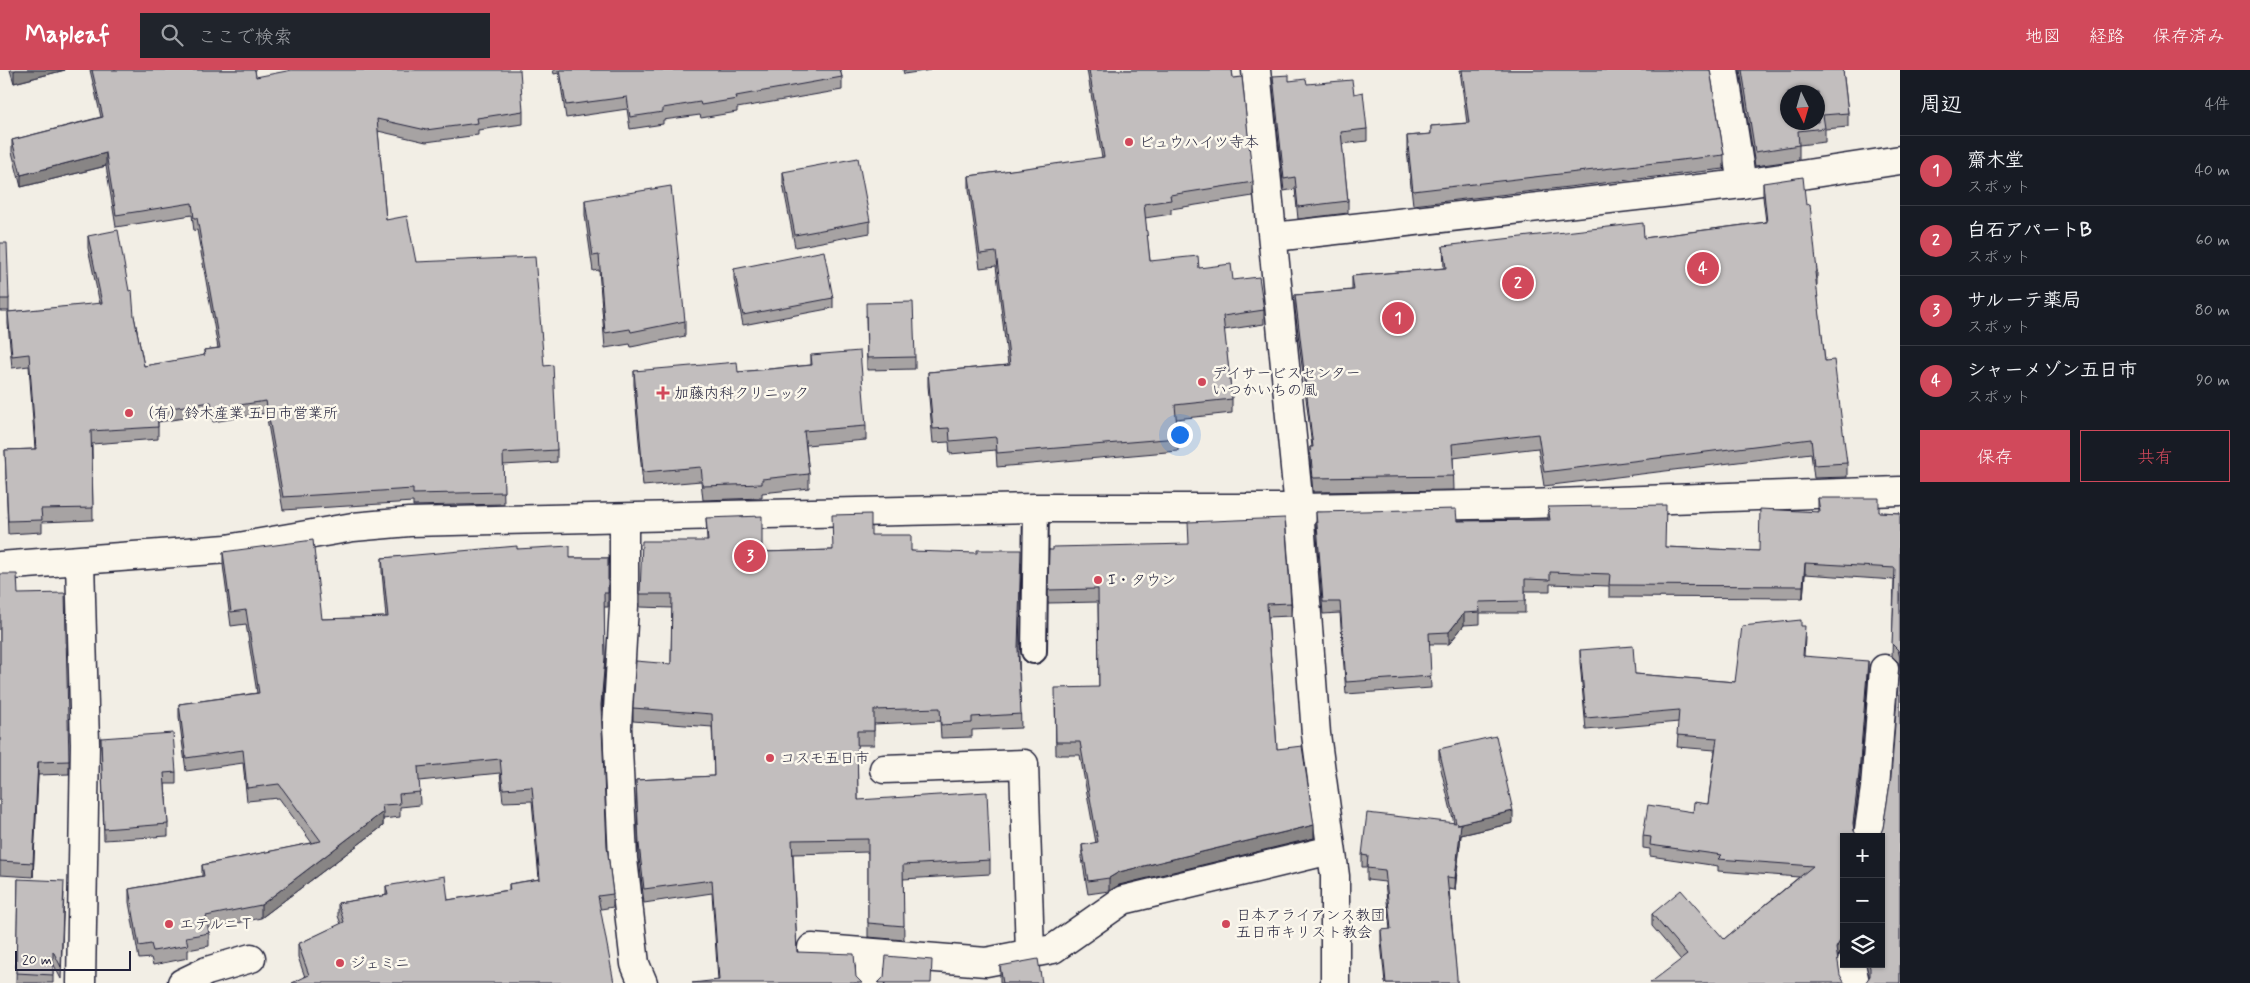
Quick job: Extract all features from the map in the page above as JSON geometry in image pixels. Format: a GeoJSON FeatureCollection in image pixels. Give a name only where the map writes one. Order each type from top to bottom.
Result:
{"type":"FeatureCollection","features":[{"type":"Feature","properties":{"kind":"street"},"geometry":{"type":"LineString","coordinates":[[1256,70],[1274,237],[1299,508],[1316,734],[1332,850],[1336,920],[1335,983]]}},
{"type":"Feature","properties":{"kind":"street"},"geometry":{"type":"LineString","coordinates":[[1724,70],[1742,184]]}},
{"type":"Feature","properties":{"kind":"street"},"geometry":{"type":"LineString","coordinates":[[1274,237],[1742,184],[1900,160]]}},
{"type":"Feature","properties":{"kind":"street"},"geometry":{"type":"LineString","coordinates":[[0,566],[80,562],[227,550],[353,527],[409,522],[1036,508],[1299,508],[1528,504],[1900,491]]}},
{"type":"Feature","properties":{"kind":"street"},"geometry":{"type":"LineString","coordinates":[[624,518],[624,606],[618,737],[623,859],[635,964],[643,983]]}},
{"type":"Feature","properties":{"kind":"street"},"geometry":{"type":"LineString","coordinates":[[80,562],[85,744],[81,983]]}},
{"type":"Feature","properties":{"kind":"street"},"geometry":{"type":"LineString","coordinates":[[1869,833],[1875,788],[1884,669]]}},
{"type":"Feature","properties":{"kind":"street"},"geometry":{"type":"LineString","coordinates":[[884,769],[1024,764],[1030,953]]}},
{"type":"Feature","properties":{"kind":"street"},"geometry":{"type":"LineString","coordinates":[[812,948],[986,962],[1053,949],[1123,900],[1332,850]]}},
{"type":"Feature","properties":{"kind":"street"},"geometry":{"type":"LineString","coordinates":[[870,952],[870,983]]}},
{"type":"Feature","properties":{"kind":"street"},"geometry":{"type":"LineString","coordinates":[[182,983],[206,971],[251,958]]}},
{"type":"Feature","properties":{"kind":"street"},"geometry":{"type":"LineString","coordinates":[[1852,968],[1855,983]]}},
{"type":"Feature","properties":{"kind":"lane"},"geometry":{"type":"LineString","coordinates":[[1034,651],[1036,508]]}},
{"type":"Feature","properties":{"kind":"building"},"geometry":{"type":"Polygon","coordinates":[[[92,70],[255,70],[256,77],[292,70],[520,70],[523,111],[477,118],[478,123],[426,130],[377,119],[386,220],[407,216],[416,262],[535,257],[544,366],[553,365],[557,450],[503,453],[504,492],[413,494],[413,489],[283,497],[266,401],[213,409],[211,402],[157,410],[158,427],[91,431],[93,508],[41,509],[42,520],[8,521],[5,450],[36,449],[29,354],[12,356],[8,312],[102,303],[88,236],[118,230],[129,291],[132,290],[134,316],[144,366],[205,355],[204,350],[220,348],[197,218],[194,218],[192,203],[116,215],[106,153],[21,175],[12,140],[103,117],[92,70]]]}},
{"type":"Feature","properties":{"kind":"building"},"geometry":{"type":"Polygon","coordinates":[[[560,70],[840,70],[842,77],[736,96],[737,99],[701,105],[700,102],[663,108],[663,112],[630,117],[627,97],[566,105],[560,70]]]}},
{"type":"Feature","properties":{"kind":"building"},"geometry":{"type":"Polygon","coordinates":[[[1089,70],[1232,70],[1233,78],[1242,77],[1253,182],[1170,195],[1171,200],[1144,204],[1150,261],[1198,256],[1199,268],[1231,264],[1233,280],[1259,277],[1264,310],[1223,316],[1232,399],[1175,405],[1178,438],[997,453],[996,437],[950,441],[949,428],[933,429],[928,372],[1010,365],[996,252],[980,254],[969,176],[1104,157],[1089,70]]]}},
{"type":"Feature","properties":{"kind":"building"},"geometry":{"type":"Polygon","coordinates":[[[1462,70],[1710,70],[1724,155],[1413,191],[1407,136],[1431,134],[1431,126],[1469,123],[1462,70]]]}},
{"type":"Feature","properties":{"kind":"building"},"geometry":{"type":"Polygon","coordinates":[[[1742,70],[1843,70],[1848,113],[1825,115],[1825,85],[1780,85],[1780,130],[1807,130],[1798,131],[1799,145],[1755,152],[1742,70]]]}},
{"type":"Feature","properties":{"kind":"building"},"geometry":{"type":"Polygon","coordinates":[[[1289,75],[1289,81],[1306,79],[1307,84],[1352,80],[1354,94],[1363,92],[1367,129],[1341,132],[1348,201],[1298,207],[1295,177],[1284,179],[1273,76],[1289,75]]]}},
{"type":"Feature","properties":{"kind":"building"},"geometry":{"type":"Polygon","coordinates":[[[858,158],[870,221],[795,235],[783,172],[858,158]]]}},
{"type":"Feature","properties":{"kind":"building"},"geometry":{"type":"Polygon","coordinates":[[[1803,177],[1806,205],[1810,204],[1825,361],[1834,360],[1847,463],[1814,465],[1811,439],[1544,472],[1538,434],[1452,444],[1454,476],[1313,478],[1310,447],[1313,447],[1295,295],[1354,290],[1352,276],[1446,268],[1443,246],[1643,223],[1644,238],[1767,222],[1763,183],[1803,177]]]}},
{"type":"Feature","properties":{"kind":"building"},"geometry":{"type":"Polygon","coordinates":[[[671,186],[685,321],[631,332],[630,329],[605,333],[599,255],[593,256],[585,200],[671,186]]]}},
{"type":"Feature","properties":{"kind":"building"},"geometry":{"type":"Polygon","coordinates":[[[0,243],[7,243],[9,299],[0,299],[0,243]]]}},
{"type":"Feature","properties":{"kind":"building"},"geometry":{"type":"Polygon","coordinates":[[[824,251],[833,298],[743,315],[734,269],[824,251]]]}},
{"type":"Feature","properties":{"kind":"building"},"geometry":{"type":"Polygon","coordinates":[[[913,302],[915,357],[867,358],[866,303],[913,302]]]}},
{"type":"Feature","properties":{"kind":"building"},"geometry":{"type":"Polygon","coordinates":[[[860,351],[866,426],[804,431],[809,474],[762,479],[762,484],[703,486],[701,467],[643,472],[634,371],[737,362],[738,372],[812,365],[811,355],[860,351]]]}},
{"type":"Feature","properties":{"kind":"building"},"geometry":{"type":"Polygon","coordinates":[[[1818,498],[1879,498],[1879,512],[1900,513],[1900,658],[1898,650],[1892,644],[1895,568],[1805,563],[1803,586],[1609,585],[1610,574],[1550,572],[1550,580],[1525,579],[1525,601],[1479,602],[1480,612],[1464,613],[1449,632],[1429,633],[1431,676],[1346,682],[1340,602],[1323,602],[1316,512],[1456,509],[1457,521],[1550,520],[1548,507],[1666,505],[1665,547],[1759,551],[1760,509],[1820,512],[1818,498]]]}},
{"type":"Feature","properties":{"kind":"building"},"geometry":{"type":"Polygon","coordinates":[[[871,514],[871,535],[911,535],[911,551],[977,553],[977,550],[1021,550],[1018,648],[1021,714],[972,717],[972,723],[941,725],[940,708],[874,710],[874,731],[857,731],[858,800],[987,792],[990,860],[903,865],[904,926],[868,923],[868,839],[792,840],[797,952],[854,954],[856,977],[862,983],[692,983],[719,980],[712,880],[644,889],[639,844],[636,780],[714,776],[712,714],[633,708],[636,661],[671,664],[672,594],[640,594],[642,541],[708,541],[706,518],[762,516],[762,552],[833,550],[832,515],[871,514]]]}},
{"type":"Feature","properties":{"kind":"building"},"geometry":{"type":"Polygon","coordinates":[[[1285,518],[1291,603],[1267,604],[1277,749],[1302,746],[1314,825],[1119,872],[1109,878],[1088,881],[1082,845],[1098,842],[1080,742],[1056,742],[1055,688],[1099,687],[1098,589],[1048,590],[1049,550],[1053,550],[1053,547],[1189,544],[1188,522],[1285,518]]]}},
{"type":"Feature","properties":{"kind":"building"},"geometry":{"type":"Polygon","coordinates":[[[313,540],[322,619],[388,617],[382,558],[517,546],[517,549],[570,546],[570,558],[608,558],[608,593],[604,593],[605,658],[601,705],[607,846],[613,894],[598,896],[614,983],[292,983],[309,975],[298,944],[344,922],[338,903],[388,895],[386,886],[445,876],[448,900],[510,890],[509,884],[540,879],[532,787],[503,789],[500,759],[418,767],[420,792],[399,794],[400,804],[382,805],[383,812],[261,905],[206,916],[209,933],[186,937],[188,945],[153,951],[151,944],[139,946],[129,889],[204,876],[202,865],[321,841],[279,784],[247,788],[243,750],[186,758],[179,704],[259,693],[246,610],[231,612],[223,552],[313,540]]]}},
{"type":"Feature","properties":{"kind":"building"},"geometry":{"type":"Polygon","coordinates":[[[0,574],[17,574],[18,594],[65,593],[69,761],[38,762],[33,863],[0,861],[0,574]]]}},
{"type":"Feature","properties":{"kind":"building"},"geometry":{"type":"Polygon","coordinates":[[[1801,620],[1801,626],[1805,626],[1803,656],[1868,661],[1853,823],[1855,833],[1840,833],[1840,941],[1836,948],[1840,975],[1845,983],[1650,983],[1687,955],[1652,914],[1681,890],[1724,939],[1813,866],[1718,859],[1722,855],[1650,845],[1651,837],[1643,836],[1648,805],[1693,812],[1694,802],[1708,804],[1717,738],[1677,735],[1679,710],[1586,718],[1580,650],[1633,646],[1635,674],[1735,682],[1742,626],[1801,620]]]}},
{"type":"Feature","properties":{"kind":"building"},"geometry":{"type":"Polygon","coordinates":[[[1900,658],[1900,983],[1865,983],[1870,976],[1870,968],[1885,968],[1885,833],[1881,833],[1891,777],[1900,658]]]}},
{"type":"Feature","properties":{"kind":"building"},"geometry":{"type":"Polygon","coordinates":[[[173,733],[176,772],[164,773],[168,824],[104,829],[101,738],[173,733]]]}},
{"type":"Feature","properties":{"kind":"building"},"geometry":{"type":"Polygon","coordinates":[[[1496,736],[1513,811],[1457,824],[1461,824],[1455,878],[1447,877],[1457,983],[1386,983],[1381,930],[1391,929],[1385,870],[1367,868],[1368,856],[1362,855],[1367,813],[1456,823],[1439,749],[1496,736]]]}},
{"type":"Feature","properties":{"kind":"building"},"geometry":{"type":"Polygon","coordinates":[[[18,879],[64,881],[61,967],[53,951],[53,975],[16,973],[18,879]]]}},
{"type":"Feature","properties":{"kind":"building"},"geometry":{"type":"Polygon","coordinates":[[[886,956],[932,960],[931,983],[878,983],[884,977],[886,956]]]}},
{"type":"Feature","properties":{"kind":"building"},"geometry":{"type":"Polygon","coordinates":[[[1038,959],[1042,983],[1003,983],[1000,966],[1038,959]]]}},
{"type":"Feature","properties":{"kind":"place","name":"ビュウハイツ寺本"},"geometry":{"type":"Point","coordinates":[1129,142]}},
{"type":"Feature","properties":{"kind":"place","name":"シャーメゾン五日市"},"geometry":{"type":"Point","coordinates":[1703,268]}},
{"type":"Feature","properties":{"kind":"place","name":"白石アパートB"},"geometry":{"type":"Point","coordinates":[1518,283]}},
{"type":"Feature","properties":{"kind":"place","name":"齋木堂"},"geometry":{"type":"Point","coordinates":[1398,318]}},
{"type":"Feature","properties":{"kind":"place","name":"デイサービスセンター いつかいちの風"},"geometry":{"type":"Point","coordinates":[1202,382]}},
{"type":"Feature","properties":{"kind":"place","name":"加藤内科クリニック"},"geometry":{"type":"Point","coordinates":[663,393]}},
{"type":"Feature","properties":{"kind":"place","name":"（有）鈴木産業 五日市営業所"},"geometry":{"type":"Point","coordinates":[129,413]}},
{"type":"Feature","properties":{"kind":"place","name":"サルーテ薬局"},"geometry":{"type":"Point","coordinates":[750,556]}},
{"type":"Feature","properties":{"kind":"place","name":"I・タウン"},"geometry":{"type":"Point","coordinates":[1098,580]}},
{"type":"Feature","properties":{"kind":"place","name":"コスモ五日市"},"geometry":{"type":"Point","coordinates":[770,758]}},
{"type":"Feature","properties":{"kind":"place","name":"エテルニＴ"},"geometry":{"type":"Point","coordinates":[169,924]}},
{"type":"Feature","properties":{"kind":"place","name":"日本アライアンス教団 五日市キリスト教会"},"geometry":{"type":"Point","coordinates":[1226,924]}},
{"type":"Feature","properties":{"kind":"place","name":"ジェミニ"},"geometry":{"type":"Point","coordinates":[340,963]}}]}
